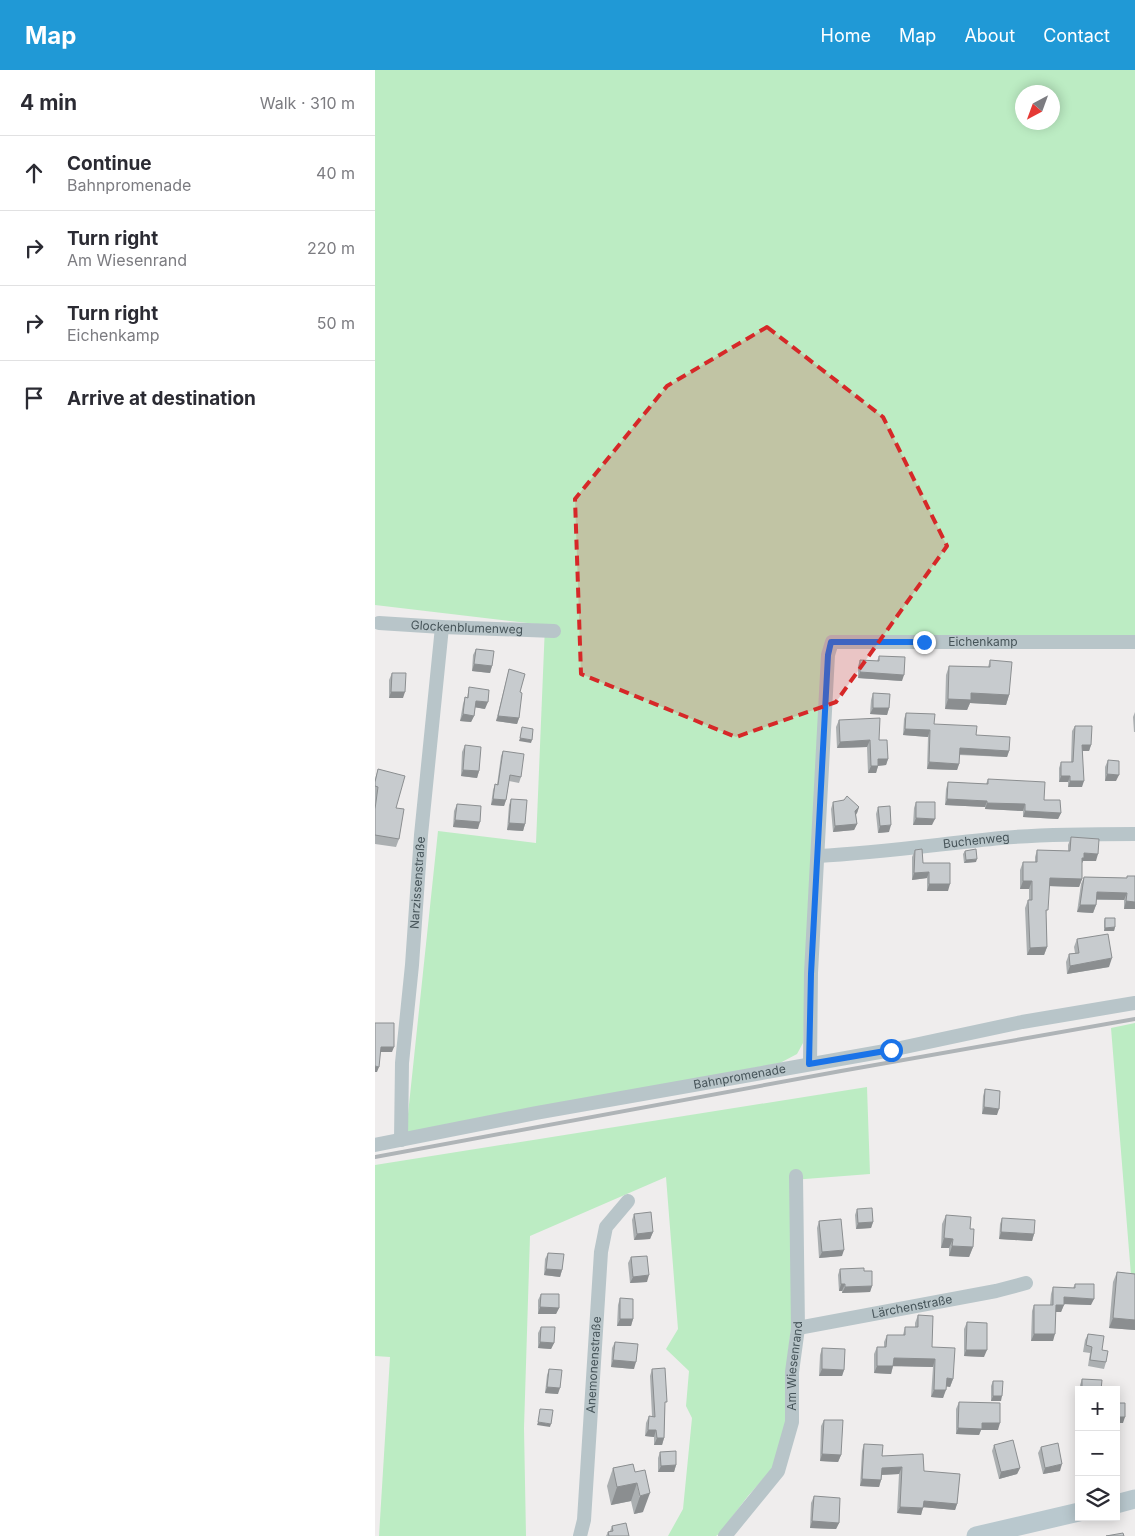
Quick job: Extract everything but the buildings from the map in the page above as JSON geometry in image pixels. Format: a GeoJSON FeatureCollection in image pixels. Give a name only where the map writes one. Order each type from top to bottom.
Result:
{"type":"FeatureCollection","features":[{"type":"Feature","properties":{"kind":"main road"},"geometry":{"type":"LineString","coordinates":[[1120,1503],[1135,1499]]}},
{"type":"Feature","properties":{"kind":"main road"},"geometry":{"type":"LineString","coordinates":[[976,1536],[1075,1513]]}},
{"type":"Feature","properties":{"kind":"street","name":"Glockenblumenweg"},"geometry":{"type":"LineString","coordinates":[[379,623],[554,631]]}},
{"type":"Feature","properties":{"kind":"street","name":"Narzissenstraße"},"geometry":{"type":"LineString","coordinates":[[401,1140],[401,1063],[412,965],[421,835],[442,627]]}},
{"type":"Feature","properties":{"kind":"street","name":"Eichenkamp"},"geometry":{"type":"LineString","coordinates":[[818,856],[828,655],[831,642],[1135,642]]}},
{"type":"Feature","properties":{"kind":"street","name":"Buchenweg"},"geometry":{"type":"LineString","coordinates":[[818,856],[868,853],[1002,838],[1051,835],[1135,834]]}},
{"type":"Feature","properties":{"kind":"street"},"geometry":{"type":"LineString","coordinates":[[809,1064],[811,974],[818,856]]}},
{"type":"Feature","properties":{"kind":"street","name":"Bahnpromenade"},"geometry":{"type":"LineString","coordinates":[[375,1144],[536,1113],[891,1050],[1022,1022],[1135,1003]]}},
{"type":"Feature","properties":{"kind":"street","name":"Am Wiesenrand"},"geometry":{"type":"LineString","coordinates":[[725,1536],[778,1471],[792,1422],[792,1372],[798,1328],[797,1176]]}},
{"type":"Feature","properties":{"kind":"street","name":"Anemonenstraße"},"geometry":{"type":"LineString","coordinates":[[580,1536],[584,1520],[601,1252],[606,1227],[628,1201]]}},
{"type":"Feature","properties":{"kind":"street","name":"Lärchenstraße"},"geometry":{"type":"LineString","coordinates":[[798,1328],[996,1291],[1026,1283]]}},
{"type":"Feature","properties":{"kind":"highlighted area"},"geometry":{"type":"Polygon","coordinates":[[[767,327],[883,417],[947,546],[836,702],[736,737],[581,674],[575,499],[667,386],[767,327]]]}},
{"type":"Feature","properties":{"kind":"green space"},"geometry":{"type":"Polygon","coordinates":[[[375,70],[1135,70],[1135,642],[825,642],[803,1043],[797,1054],[780,1063],[406,1133],[438,831],[536,843],[545,625],[375,605],[375,70]]]}},
{"type":"Feature","properties":{"kind":"green space"},"geometry":{"type":"Polygon","coordinates":[[[1135,1023],[1135,1275],[1131,1275],[1111,1028],[1135,1023]]]}},
{"type":"Feature","properties":{"kind":"green space"},"geometry":{"type":"Polygon","coordinates":[[[867,1087],[870,1174],[792,1180],[791,1328],[786,1372],[786,1422],[772,1469],[748,1496],[719,1534],[716,1536],[668,1536],[683,1509],[692,1418],[686,1406],[689,1371],[666,1349],[678,1329],[666,1177],[530,1236],[524,1428],[526,1536],[379,1536],[390,1357],[375,1356],[375,1165],[867,1087]]]}},
{"type":"Feature","properties":{"kind":"railway"},"geometry":{"type":"LineString","coordinates":[[375,1157],[1135,1019]]}},
{"type":"Feature","properties":{"kind":"route"},"geometry":{"type":"LineString","coordinates":[[891,1050],[809,1064],[811,974],[828,655],[831,642],[924,642]]}}]}
